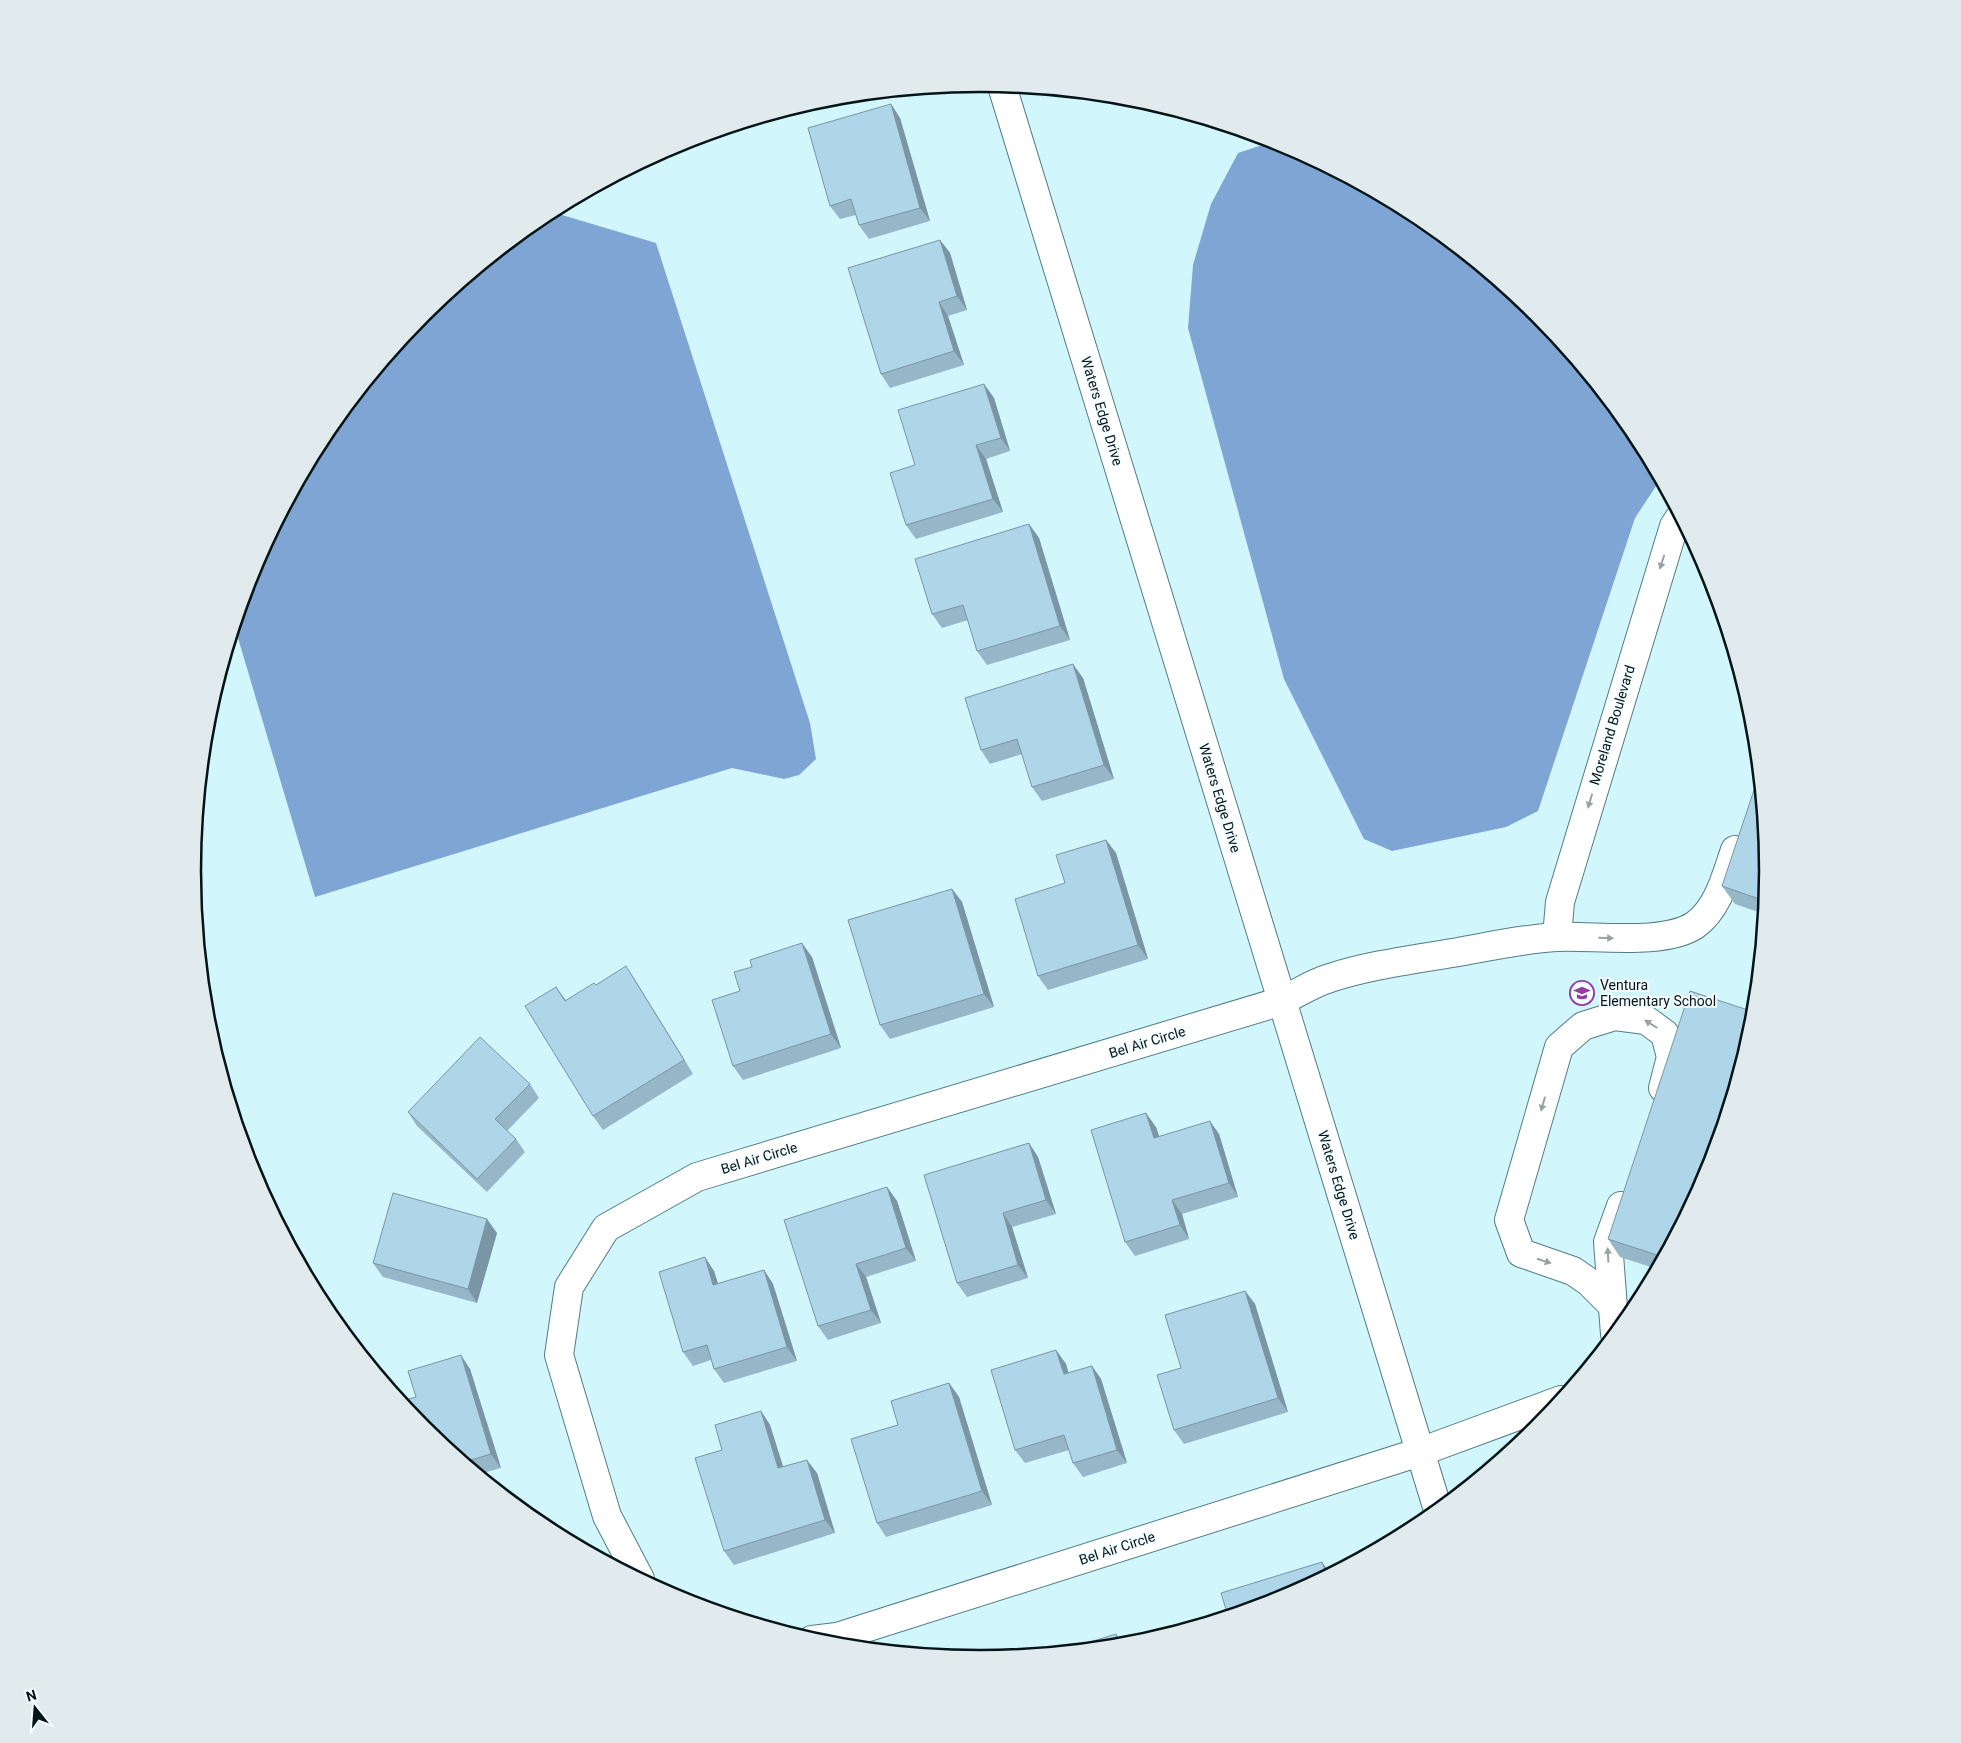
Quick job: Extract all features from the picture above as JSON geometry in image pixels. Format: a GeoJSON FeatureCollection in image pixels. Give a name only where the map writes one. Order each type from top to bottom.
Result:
{"type":"FeatureCollection","features":[{"type":"Feature","properties":{"kind":"street","name":"Waters Edge Drive"},"geometry":{"type":"LineString","coordinates":[[1004,93],[1436,1503]]}},
{"type":"Feature","properties":{"kind":"street","name":"Moreland Boulevard"},"geometry":{"type":"LineString","coordinates":[[1557,937],[1560,902],[1652,591],[1676,522]]}},
{"type":"Feature","properties":{"kind":"street"},"geometry":{"type":"LineString","coordinates":[[1282,1001],[1328,978],[1397,961],[1522,940],[1557,937],[1624,938],[1669,934],[1693,926],[1709,914],[1725,879],[1743,828]]}},
{"type":"Feature","properties":{"kind":"street","name":"Bel Air Circle"},"geometry":{"type":"LineString","coordinates":[[635,1569],[607,1516],[559,1355],[569,1287],[606,1228],[697,1177],[1282,1001]]}},
{"type":"Feature","properties":{"kind":"street"},"geometry":{"type":"LineString","coordinates":[[1611,1304],[1589,1282],[1573,1271],[1520,1253],[1509,1220],[1560,1047],[1583,1026],[1615,1016],[1646,1020],[1665,1034],[1671,1057],[1666,1079],[1653,1115]]}},
{"type":"Feature","properties":{"kind":"street"},"geometry":{"type":"LineString","coordinates":[[1614,1325],[1608,1242],[1630,1179]]}},
{"type":"Feature","properties":{"kind":"street","name":"Bel Air Circle"},"geometry":{"type":"LineString","coordinates":[[836,1637],[1420,1452],[1547,1405]]}},
{"type":"Feature","properties":{"kind":"water"},"geometry":{"type":"Polygon","coordinates":[[[1261,145],[1325,173],[1370,197],[1455,253],[1531,321],[1566,358],[1599,397],[1657,485],[1635,518],[1538,811],[1506,827],[1392,851],[1364,839],[1284,679],[1188,328],[1193,265],[1211,204],[1238,153],[1261,145]]]}},
{"type":"Feature","properties":{"kind":"water"},"geometry":{"type":"Polygon","coordinates":[[[562,215],[656,243],[810,723],[816,759],[799,775],[784,779],[732,768],[315,897],[238,638],[261,573],[282,527],[306,482],[362,397],[430,321],[506,253],[562,215]]]}},
{"type":"Feature","properties":{"kind":"building"},"geometry":{"type":"Polygon","coordinates":[[[891,104],[920,208],[859,225],[851,199],[830,206],[808,128],[891,104]]]}},
{"type":"Feature","properties":{"kind":"building"},"geometry":{"type":"Polygon","coordinates":[[[940,240],[957,296],[939,302],[954,351],[881,374],[848,268],[940,240]]]}},
{"type":"Feature","properties":{"kind":"building"},"geometry":{"type":"Polygon","coordinates":[[[984,384],[1001,438],[976,445],[993,499],[906,525],[890,473],[915,465],[898,410],[984,384]]]}},
{"type":"Feature","properties":{"kind":"building"},"geometry":{"type":"Polygon","coordinates":[[[1029,524],[1060,626],[977,651],[963,605],[932,614],[915,559],[1029,524]]]}},
{"type":"Feature","properties":{"kind":"building"},"geometry":{"type":"Polygon","coordinates":[[[1073,664],[1104,765],[1032,787],[1017,739],[981,750],[965,698],[1073,664]]]}},
{"type":"Feature","properties":{"kind":"building"},"geometry":{"type":"Polygon","coordinates":[[[1755,788],[1760,872],[1759,899],[1722,886],[1755,788]]]}},
{"type":"Feature","properties":{"kind":"building"},"geometry":{"type":"Polygon","coordinates":[[[1106,840],[1138,945],[1038,976],[1015,899],[1065,883],[1056,855],[1106,840]]]}},
{"type":"Feature","properties":{"kind":"building"},"geometry":{"type":"Polygon","coordinates":[[[952,889],[984,994],[880,1025],[848,920],[952,889]]]}},
{"type":"Feature","properties":{"kind":"building"},"geometry":{"type":"Polygon","coordinates":[[[802,943],[831,1034],[733,1066],[712,1000],[740,991],[734,972],[752,967],[750,960],[802,943]]]}},
{"type":"Feature","properties":{"kind":"building"},"geometry":{"type":"Polygon","coordinates":[[[626,966],[684,1060],[593,1116],[525,1006],[556,987],[565,1001],[594,983],[596,985],[626,966]]]}},
{"type":"Feature","properties":{"kind":"building"},"geometry":{"type":"Polygon","coordinates":[[[1690,991],[1747,1010],[1733,1073],[1718,1122],[1700,1170],[1658,1255],[1608,1239],[1690,991]]]}},
{"type":"Feature","properties":{"kind":"building"},"geometry":{"type":"Polygon","coordinates":[[[480,1037],[530,1084],[495,1119],[516,1139],[477,1179],[408,1112],[480,1037]]]}},
{"type":"Feature","properties":{"kind":"building"},"geometry":{"type":"Polygon","coordinates":[[[1146,1113],[1154,1138],[1210,1121],[1229,1183],[1172,1200],[1180,1225],[1125,1242],[1091,1130],[1146,1113]]]}},
{"type":"Feature","properties":{"kind":"building"},"geometry":{"type":"Polygon","coordinates":[[[1029,1143],[1046,1200],[1003,1213],[1018,1265],[957,1283],[924,1175],[1029,1143]]]}},
{"type":"Feature","properties":{"kind":"building"},"geometry":{"type":"Polygon","coordinates":[[[887,1187],[906,1248],[856,1264],[871,1310],[818,1326],[784,1220],[887,1187]]]}},
{"type":"Feature","properties":{"kind":"building"},"geometry":{"type":"Polygon","coordinates":[[[393,1193],[487,1219],[468,1289],[373,1263],[393,1193]]]}},
{"type":"Feature","properties":{"kind":"building"},"geometry":{"type":"Polygon","coordinates":[[[705,1257],[713,1285],[764,1270],[787,1347],[714,1369],[707,1345],[683,1352],[659,1272],[705,1257]]]}},
{"type":"Feature","properties":{"kind":"building"},"geometry":{"type":"Polygon","coordinates":[[[1245,1291],[1278,1398],[1174,1430],[1157,1375],[1181,1368],[1165,1315],[1245,1291]]]}},
{"type":"Feature","properties":{"kind":"building"},"geometry":{"type":"Polygon","coordinates":[[[1056,1350],[1064,1374],[1092,1366],[1117,1450],[1073,1463],[1064,1435],[1015,1450],[991,1370],[1056,1350]]]}},
{"type":"Feature","properties":{"kind":"building"},"geometry":{"type":"Polygon","coordinates":[[[461,1355],[491,1454],[471,1460],[430,1422],[408,1399],[416,1397],[408,1371],[461,1355]]]}},
{"type":"Feature","properties":{"kind":"building"},"geometry":{"type":"Polygon","coordinates":[[[949,1383],[982,1491],[877,1523],[851,1439],[898,1425],[891,1401],[949,1383]]]}},
{"type":"Feature","properties":{"kind":"building"},"geometry":{"type":"Polygon","coordinates":[[[761,1411],[778,1468],[807,1460],[825,1520],[724,1551],[695,1458],[722,1450],[715,1425],[761,1411]]]}},
{"type":"Feature","properties":{"kind":"building"},"geometry":{"type":"Polygon","coordinates":[[[1322,1562],[1325,1570],[1279,1591],[1226,1610],[1221,1593],[1322,1562]]]}},
{"type":"Feature","properties":{"kind":"building"},"geometry":{"type":"Polygon","coordinates":[[[1116,1634],[1117,1638],[1085,1644],[1116,1634]]]}},
{"type":"Feature","properties":{"kind":"place","name":"Ventura Elementary School"},"geometry":{"type":"Point","coordinates":[1582,993]}}]}
